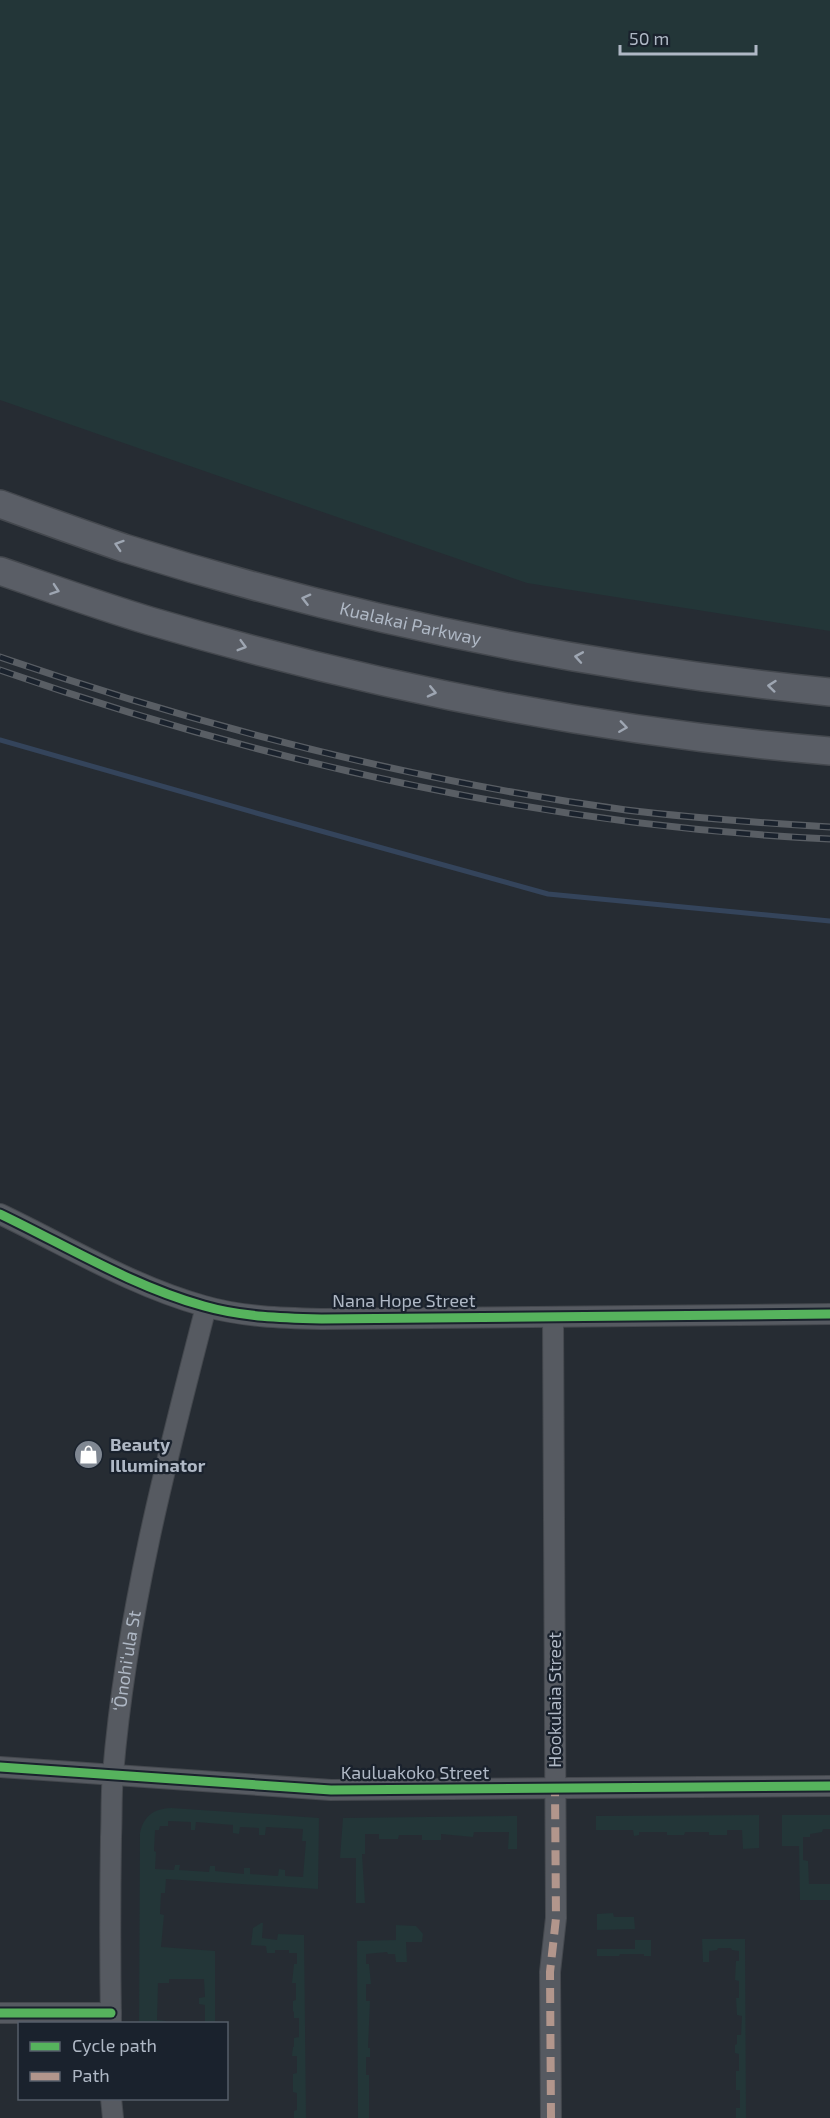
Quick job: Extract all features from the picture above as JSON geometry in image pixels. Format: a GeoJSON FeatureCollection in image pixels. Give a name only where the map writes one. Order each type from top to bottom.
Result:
{"type":"FeatureCollection","features":[{"type":"Feature","properties":{"kind":"main road","name":"Kualakai Parkway"},"geometry":{"type":"LineString","coordinates":[[0,504],[124,547],[213,574],[306,599],[430,628],[705,678],[830,692]]}},
{"type":"Feature","properties":{"kind":"main road"},"geometry":{"type":"LineString","coordinates":[[0,571],[149,621],[274,655],[490,705],[676,735],[830,751]]}},
{"type":"Feature","properties":{"kind":"street","name":"Nana Hope Street"},"geometry":{"type":"LineString","coordinates":[[0,1214],[126,1277],[206,1307],[236,1312],[288,1318],[830,1314]]}},
{"type":"Feature","properties":{"kind":"street","name":"‘Ōnohi‘ula St"},"geometry":{"type":"LineString","coordinates":[[111,2018],[112,1776],[126,1667],[138,1590],[157,1501],[206,1307]]}},
{"type":"Feature","properties":{"kind":"street","name":"Hookulaia Street"},"geometry":{"type":"LineString","coordinates":[[551,2118],[550,1972],[556,1918],[553,1317]]}},
{"type":"Feature","properties":{"kind":"street","name":"Kauluakoko Street"},"geometry":{"type":"LineString","coordinates":[[0,1767],[331,1790],[830,1786]]}},
{"type":"Feature","properties":{"kind":"street"},"geometry":{"type":"LineString","coordinates":[[0,2013],[111,2018]]}},
{"type":"Feature","properties":{"kind":"shaded area"},"geometry":{"type":"Polygon","coordinates":[[[0,0],[830,0],[830,631],[527,583],[0,400],[0,0]]]}},
{"type":"Feature","properties":{"kind":"shaded area"},"geometry":{"type":"Polygon","coordinates":[[[171,1808],[319,1818],[318,1889],[166,1879],[165,1893],[161,1893],[160,1914],[164,1915],[161,1947],[215,1951],[215,2022],[205,2022],[205,2005],[199,2004],[199,1998],[205,1997],[204,1979],[169,1979],[169,1983],[158,1983],[157,2020],[166,2022],[139,2022],[140,1833],[147,1817],[155,1812],[171,1808]],[[168,1821],[168,1826],[160,1826],[159,1830],[155,1830],[155,1869],[174,1870],[175,1865],[180,1865],[179,1870],[209,1872],[210,1866],[215,1866],[215,1871],[244,1874],[244,1868],[250,1868],[250,1874],[278,1876],[279,1869],[285,1870],[285,1876],[303,1877],[306,1841],[302,1841],[303,1829],[266,1827],[265,1835],[259,1835],[259,1828],[240,1827],[239,1834],[233,1833],[233,1825],[196,1822],[195,1830],[191,1830],[191,1822],[168,1821]]]}},
{"type":"Feature","properties":{"kind":"shaded area"},"geometry":{"type":"Polygon","coordinates":[[[759,1815],[759,1848],[743,1849],[742,1830],[727,1830],[727,1835],[709,1835],[709,1832],[667,1835],[667,1832],[639,1832],[639,1835],[634,1836],[633,1830],[596,1830],[596,1816],[759,1815]]]}},
{"type":"Feature","properties":{"kind":"shaded area"},"geometry":{"type":"Polygon","coordinates":[[[782,1815],[830,1815],[830,1829],[810,1834],[810,1837],[803,1837],[803,1860],[808,1861],[809,1884],[830,1884],[830,1900],[800,1900],[799,1846],[782,1846],[782,1815]]]}},
{"type":"Feature","properties":{"kind":"shaded area"},"geometry":{"type":"Polygon","coordinates":[[[517,1816],[517,1849],[508,1849],[509,1832],[474,1832],[473,1837],[441,1834],[441,1840],[422,1840],[422,1835],[399,1835],[398,1839],[379,1839],[379,1834],[365,1834],[365,1854],[362,1854],[365,1903],[356,1903],[356,1858],[340,1858],[343,1818],[517,1816]]]}},
{"type":"Feature","properties":{"kind":"shaded area"},"geometry":{"type":"Polygon","coordinates":[[[613,1913],[614,1917],[634,1917],[635,1929],[597,1930],[597,1914],[613,1913]]]}},
{"type":"Feature","properties":{"kind":"shaded area"},"geometry":{"type":"Polygon","coordinates":[[[263,1923],[262,1938],[277,1940],[278,1934],[304,1935],[306,2118],[294,2118],[294,2111],[297,2110],[297,2093],[293,2092],[293,2074],[297,2073],[297,2056],[292,2056],[294,2038],[299,2037],[299,2018],[294,2018],[293,2001],[296,2000],[296,1983],[292,1983],[294,1964],[297,1964],[297,1953],[289,1953],[289,1950],[275,1950],[275,1953],[267,1953],[266,1946],[251,1945],[253,1928],[263,1923]]]}},
{"type":"Feature","properties":{"kind":"shaded area"},"geometry":{"type":"Polygon","coordinates":[[[396,1925],[416,1926],[423,1934],[422,1942],[406,1942],[407,1962],[396,1962],[395,1954],[387,1952],[366,1954],[371,1984],[366,1984],[366,2001],[370,2001],[368,2048],[370,2048],[370,2057],[366,2057],[366,2075],[369,2075],[369,2118],[358,2118],[357,1941],[396,1940],[396,1925]]]}},
{"type":"Feature","properties":{"kind":"shaded area"},"geometry":{"type":"Polygon","coordinates":[[[702,1939],[745,1939],[746,2118],[736,2118],[736,2108],[740,2108],[740,2090],[736,2090],[739,2054],[735,2053],[735,2045],[737,2035],[741,2035],[742,2016],[737,2015],[736,1998],[739,1998],[739,1981],[735,1980],[739,1951],[731,1948],[718,1948],[709,1951],[709,1962],[703,1962],[702,1939]]]}},
{"type":"Feature","properties":{"kind":"shaded area"},"geometry":{"type":"Polygon","coordinates":[[[635,1940],[651,1940],[651,1956],[620,1954],[619,1956],[597,1956],[597,1949],[635,1949],[635,1940]]]}},
{"type":"Feature","properties":{"kind":"waterway"},"geometry":{"type":"LineString","coordinates":[[0,740],[548,894],[830,921]]}},
{"type":"Feature","properties":{"kind":"railway"},"geometry":{"type":"LineString","coordinates":[[0,657],[231,729],[467,784],[626,810],[830,827]]}},
{"type":"Feature","properties":{"kind":"railway"},"geometry":{"type":"LineString","coordinates":[[0,670],[203,734],[305,761],[409,784],[513,804],[618,820],[724,832],[830,839]]}},
{"type":"Feature","properties":{"kind":"marked path"},"geometry":{"type":"LineString","coordinates":[[551,2118],[550,1972],[556,1918],[555,1789]]}},
{"type":"Feature","properties":{"kind":"cycle path"},"geometry":{"type":"LineString","coordinates":[[0,1214],[151,1288],[218,1310],[248,1315],[322,1319],[830,1314]]}},
{"type":"Feature","properties":{"kind":"cycle path"},"geometry":{"type":"LineString","coordinates":[[0,1767],[331,1790],[830,1786]]}},
{"type":"Feature","properties":{"kind":"cycle path"},"geometry":{"type":"LineString","coordinates":[[0,2013],[111,2013]]}},
{"type":"Feature","properties":{"kind":"place","name":"Beauty Illuminator"},"geometry":{"type":"Point","coordinates":[89,1455]}}]}
